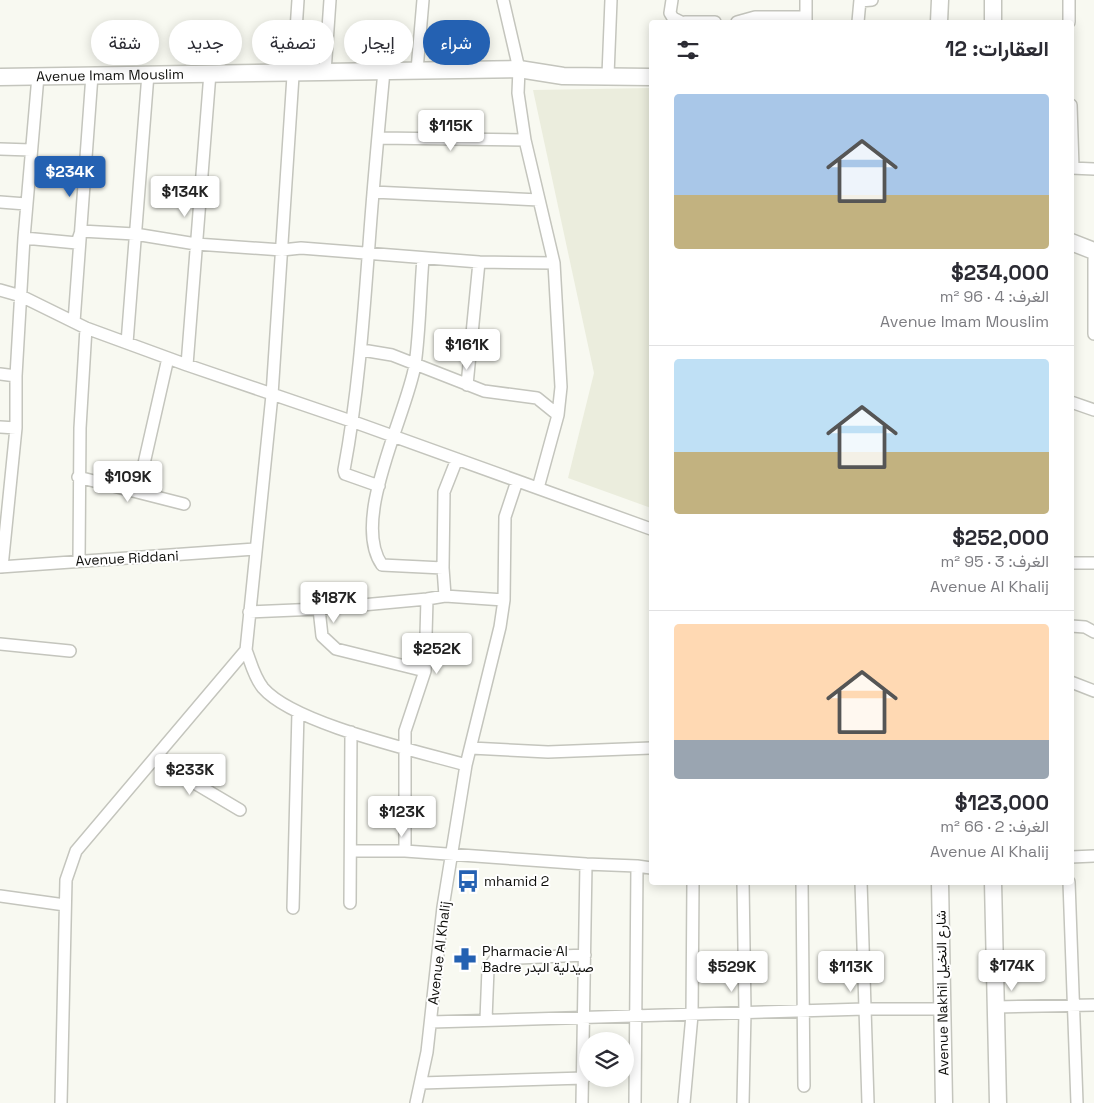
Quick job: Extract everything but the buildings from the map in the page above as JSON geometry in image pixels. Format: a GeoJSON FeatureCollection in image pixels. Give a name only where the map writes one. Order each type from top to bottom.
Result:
{"type":"FeatureCollection","features":[{"type":"Feature","properties":{"kind":"street"},"geometry":{"type":"LineString","coordinates":[[298,0],[272,395],[246,650],[255,676],[279,703],[350,732],[466,765]]}},
{"type":"Feature","properties":{"kind":"street"},"geometry":{"type":"LineString","coordinates":[[325,72],[330,0]]}},
{"type":"Feature","properties":{"kind":"street"},"geometry":{"type":"LineString","coordinates":[[417,70],[423,0]]}},
{"type":"Feature","properties":{"kind":"street"},"geometry":{"type":"LineString","coordinates":[[503,0],[519,69],[518,92],[525,140],[554,263],[561,387],[558,415],[538,488]]}},
{"type":"Feature","properties":{"kind":"street"},"geometry":{"type":"LineString","coordinates":[[608,75],[611,0]]}},
{"type":"Feature","properties":{"kind":"street"},"geometry":{"type":"LineString","coordinates":[[672,0],[672,18],[676,20]]}},
{"type":"Feature","properties":{"kind":"street"},"geometry":{"type":"LineString","coordinates":[[744,20],[755,17],[806,20],[806,0]]}},
{"type":"Feature","properties":{"kind":"street"},"geometry":{"type":"LineString","coordinates":[[858,20],[860,0],[872,0]]}},
{"type":"Feature","properties":{"kind":"street"},"geometry":{"type":"LineString","coordinates":[[939,20],[940,0]]}},
{"type":"Feature","properties":{"kind":"street"},"geometry":{"type":"LineString","coordinates":[[1069,0],[1069,20]]}},
{"type":"Feature","properties":{"kind":"street"},"geometry":{"type":"LineString","coordinates":[[993,20],[997,1]]}},
{"type":"Feature","properties":{"kind":"street","name":"Avenue Imam Mouslim"},"geometry":{"type":"LineString","coordinates":[[0,77],[519,69],[563,76],[649,77]]}},
{"type":"Feature","properties":{"kind":"street"},"geometry":{"type":"LineString","coordinates":[[380,486],[345,474],[354,422],[362,350],[368,253],[384,71]]}},
{"type":"Feature","properties":{"kind":"street"},"geometry":{"type":"LineString","coordinates":[[187,365],[210,73]]}},
{"type":"Feature","properties":{"kind":"street"},"geometry":{"type":"LineString","coordinates":[[126,343],[148,74]]}},
{"type":"Feature","properties":{"kind":"street"},"geometry":{"type":"LineString","coordinates":[[74,322],[92,75]]}},
{"type":"Feature","properties":{"kind":"street"},"geometry":{"type":"LineString","coordinates":[[1,567],[5,484],[16,428],[16,376],[26,204],[38,76]]}},
{"type":"Feature","properties":{"kind":"street"},"geometry":{"type":"LineString","coordinates":[[378,138],[525,140]]}},
{"type":"Feature","properties":{"kind":"street"},"geometry":{"type":"LineString","coordinates":[[0,148],[31,150]]}},
{"type":"Feature","properties":{"kind":"street"},"geometry":{"type":"LineString","coordinates":[[1074,168],[1094,169]]}},
{"type":"Feature","properties":{"kind":"street"},"geometry":{"type":"LineString","coordinates":[[373,192],[539,200]]}},
{"type":"Feature","properties":{"kind":"street"},"geometry":{"type":"LineString","coordinates":[[0,202],[26,204]]}},
{"type":"Feature","properties":{"kind":"street"},"geometry":{"type":"LineString","coordinates":[[81,231],[135,234],[196,244],[282,250],[301,248],[423,259],[554,263]]}},
{"type":"Feature","properties":{"kind":"street"},"geometry":{"type":"LineString","coordinates":[[24,238],[77,243],[81,231]]}},
{"type":"Feature","properties":{"kind":"street"},"geometry":{"type":"LineString","coordinates":[[1074,243],[1094,251]]}},
{"type":"Feature","properties":{"kind":"street"},"geometry":{"type":"LineString","coordinates":[[423,259],[415,365],[391,437],[372,529],[376,557],[382,565],[443,568]]}},
{"type":"Feature","properties":{"kind":"street"},"geometry":{"type":"LineString","coordinates":[[1094,259],[1094,334]]}},
{"type":"Feature","properties":{"kind":"street"},"geometry":{"type":"LineString","coordinates":[[467,385],[479,262]]}},
{"type":"Feature","properties":{"kind":"street"},"geometry":{"type":"LineString","coordinates":[[0,290],[21,296],[86,328],[126,343],[517,480],[649,529]]}},
{"type":"Feature","properties":{"kind":"street"},"geometry":{"type":"LineString","coordinates":[[79,560],[78,477],[86,328]]}},
{"type":"Feature","properties":{"kind":"street"},"geometry":{"type":"LineString","coordinates":[[362,350],[392,355],[484,391],[538,398],[558,415]]}},
{"type":"Feature","properties":{"kind":"street"},"geometry":{"type":"LineString","coordinates":[[143,468],[168,358]]}},
{"type":"Feature","properties":{"kind":"street"},"geometry":{"type":"LineString","coordinates":[[0,374],[16,376]]}},
{"type":"Feature","properties":{"kind":"street"},"geometry":{"type":"LineString","coordinates":[[1074,403],[1094,410]]}},
{"type":"Feature","properties":{"kind":"street"},"geometry":{"type":"LineString","coordinates":[[0,427],[16,428]]}},
{"type":"Feature","properties":{"kind":"street"},"geometry":{"type":"LineString","coordinates":[[445,596],[443,568],[444,492],[457,459]]}},
{"type":"Feature","properties":{"kind":"street"},"geometry":{"type":"LineString","coordinates":[[78,477],[184,504]]}},
{"type":"Feature","properties":{"kind":"street","name":"Avenue Al Khalij"},"geometry":{"type":"LineString","coordinates":[[416,1103],[431,1022],[443,907],[466,765],[500,627],[504,600],[505,517],[517,480]]}},
{"type":"Feature","properties":{"kind":"street","name":"Avenue Riddani"},"geometry":{"type":"LineString","coordinates":[[1,567],[255,549]]}},
{"type":"Feature","properties":{"kind":"street"},"geometry":{"type":"LineString","coordinates":[[1074,563],[1094,563]]}},
{"type":"Feature","properties":{"kind":"street"},"geometry":{"type":"LineString","coordinates":[[249,612],[318,609],[426,600],[445,596],[504,600]]}},
{"type":"Feature","properties":{"kind":"street"},"geometry":{"type":"LineString","coordinates":[[405,851],[405,732],[425,672],[426,600]]}},
{"type":"Feature","properties":{"kind":"street"},"geometry":{"type":"LineString","coordinates":[[318,609],[322,636],[336,649],[425,672]]}},
{"type":"Feature","properties":{"kind":"street"},"geometry":{"type":"LineString","coordinates":[[1074,626],[1086,627],[1094,632]]}},
{"type":"Feature","properties":{"kind":"street"},"geometry":{"type":"LineString","coordinates":[[0,644],[70,652]]}},
{"type":"Feature","properties":{"kind":"street"},"geometry":{"type":"LineString","coordinates":[[61,1103],[66,880],[76,852],[246,650]]}},
{"type":"Feature","properties":{"kind":"street"},"geometry":{"type":"LineString","coordinates":[[1074,683],[1094,691]]}},
{"type":"Feature","properties":{"kind":"street"},"geometry":{"type":"LineString","coordinates":[[293,908],[298,712]]}},
{"type":"Feature","properties":{"kind":"street"},"geometry":{"type":"LineString","coordinates":[[350,732],[350,903]]}},
{"type":"Feature","properties":{"kind":"street"},"geometry":{"type":"LineString","coordinates":[[471,748],[548,752],[649,748]]}},
{"type":"Feature","properties":{"kind":"street"},"geometry":{"type":"LineString","coordinates":[[154,759],[240,810]]}},
{"type":"Feature","properties":{"kind":"street"},"geometry":{"type":"LineString","coordinates":[[351,851],[405,851],[649,868]]}},
{"type":"Feature","properties":{"kind":"street"},"geometry":{"type":"LineString","coordinates":[[1074,857],[1094,856]]}},
{"type":"Feature","properties":{"kind":"street"},"geometry":{"type":"LineString","coordinates":[[583,1032],[586,864]]}},
{"type":"Feature","properties":{"kind":"street"},"geometry":{"type":"LineString","coordinates":[[636,1103],[634,1016],[637,866]]}},
{"type":"Feature","properties":{"kind":"street"},"geometry":{"type":"LineString","coordinates":[[684,1103],[692,1015],[693,885]]}},
{"type":"Feature","properties":{"kind":"street"},"geometry":{"type":"LineString","coordinates":[[743,885],[745,1012],[743,1103]]}},
{"type":"Feature","properties":{"kind":"street"},"geometry":{"type":"LineString","coordinates":[[802,885],[804,1086]]}},
{"type":"Feature","properties":{"kind":"street"},"geometry":{"type":"LineString","coordinates":[[861,885],[868,1103]]}},
{"type":"Feature","properties":{"kind":"street","name":"Avenue Nakhil شارع النخيل"},"geometry":{"type":"LineString","coordinates":[[940,885],[944,1103]]}},
{"type":"Feature","properties":{"kind":"street"},"geometry":{"type":"LineString","coordinates":[[993,885],[998,1103]]}},
{"type":"Feature","properties":{"kind":"street"},"geometry":{"type":"LineString","coordinates":[[1069,885],[1077,1103]]}},
{"type":"Feature","properties":{"kind":"street"},"geometry":{"type":"LineString","coordinates":[[0,896],[66,905]]}},
{"type":"Feature","properties":{"kind":"street"},"geometry":{"type":"LineString","coordinates":[[486,1020],[488,968],[495,959],[585,955]]}},
{"type":"Feature","properties":{"kind":"street"},"geometry":{"type":"LineString","coordinates":[[996,1008],[1094,1005]]}},
{"type":"Feature","properties":{"kind":"street"},"geometry":{"type":"LineString","coordinates":[[431,1022],[745,1012],[943,1009]]}},
{"type":"Feature","properties":{"kind":"street"},"geometry":{"type":"LineString","coordinates":[[421,1083],[579,1078]]}},
{"type":"Feature","properties":{"kind":"street"},"geometry":{"type":"LineString","coordinates":[[582,1103],[583,1087]]}},
{"type":"Feature","properties":{"kind":"shaded area"},"geometry":{"type":"Polygon","coordinates":[[[649,88],[649,507],[568,478],[594,373],[533,90],[649,88]]]}},
{"type":"Feature","properties":{"kind":"place","name":"mhamid 2"},"geometry":{"type":"Point","coordinates":[468,881]}},
{"type":"Feature","properties":{"kind":"place","name":"Pharmacie Al Badre صيدلية البدر"},"geometry":{"type":"Point","coordinates":[465,959]}}]}
